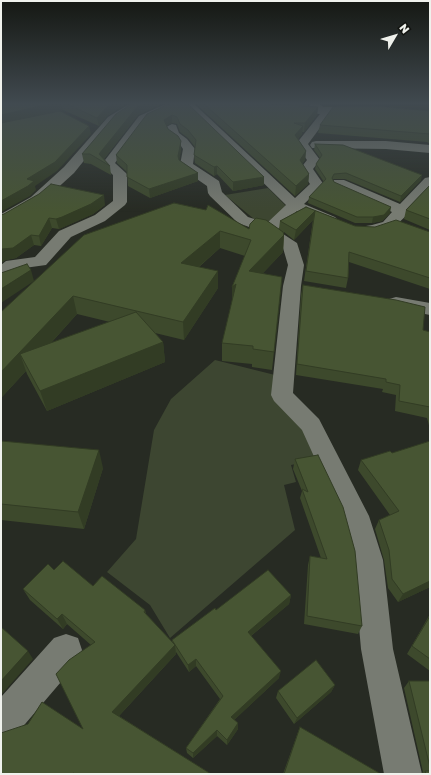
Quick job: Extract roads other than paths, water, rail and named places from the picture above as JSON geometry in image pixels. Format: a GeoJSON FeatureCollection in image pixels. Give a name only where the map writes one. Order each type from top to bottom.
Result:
{"type":"FeatureCollection","features":[{"type":"Feature","properties":{"kind":"street"},"geometry":{"type":"LineString","coordinates":[[1,220],[36,200],[70,170],[95,139]]}},
{"type":"Feature","properties":{"kind":"street"},"geometry":{"type":"LineString","coordinates":[[1,273],[12,265],[40,261],[65,234],[100,218],[120,202],[120,174],[108,164],[126,139]]}},
{"type":"Feature","properties":{"kind":"street"},"geometry":{"type":"LineString","coordinates":[[182,139],[189,149],[186,166],[214,184],[215,193],[243,220],[269,229],[273,235],[290,246],[296,265],[300,287],[282,395],[311,425],[355,516],[368,560],[377,649],[403,774]]}},
{"type":"Feature","properties":{"kind":"street"},"geometry":{"type":"LineString","coordinates":[[225,139],[294,205],[350,228],[373,230],[388,225],[398,224],[403,211],[427,189]]}},
{"type":"Feature","properties":{"kind":"street"},"geometry":{"type":"LineString","coordinates":[[302,144],[306,139]]}},
{"type":"Feature","properties":{"kind":"street"},"geometry":{"type":"LineString","coordinates":[[269,229],[317,185],[306,169],[314,160],[302,144]]}},
{"type":"Feature","properties":{"kind":"street"},"geometry":{"type":"LineString","coordinates":[[302,144],[386,145],[430,149]]}},
{"type":"Feature","properties":{"kind":"street"},"geometry":{"type":"LineString","coordinates":[[339,183],[403,211]]}},
{"type":"Feature","properties":{"kind":"street"},"geometry":{"type":"LineString","coordinates":[[376,300],[430,309]]}},
{"type":"Feature","properties":{"kind":"street"},"geometry":{"type":"LineString","coordinates":[[1,724],[66,650]]}}]}
